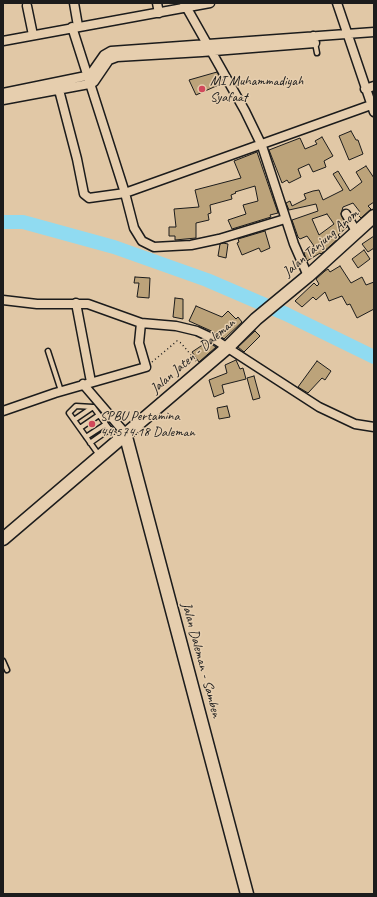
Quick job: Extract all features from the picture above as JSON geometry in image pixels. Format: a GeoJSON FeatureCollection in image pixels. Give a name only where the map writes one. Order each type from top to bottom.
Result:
{"type":"FeatureCollection","features":[{"type":"Feature","properties":{"kind":"main road","name":"Jalan Tanjung Anom"},"geometry":{"type":"LineString","coordinates":[[256,320],[287,292],[308,276],[374,216]]}},
{"type":"Feature","properties":{"kind":"main road","name":"Jalan Jaten - Daleman"},"geometry":{"type":"LineString","coordinates":[[3,539],[99,455],[228,348],[256,320]]}},
{"type":"Feature","properties":{"kind":"main road","name":"Jalan Daleman - Samben"},"geometry":{"type":"LineString","coordinates":[[121,437],[247,894]]}},
{"type":"Feature","properties":{"kind":"street"},"geometry":{"type":"LineString","coordinates":[[74,3],[75,27],[88,80],[138,236],[142,241],[154,247],[191,245],[219,239],[285,218]]}},
{"type":"Feature","properties":{"kind":"street"},"geometry":{"type":"LineString","coordinates":[[157,3],[159,13]]}},
{"type":"Feature","properties":{"kind":"street"},"geometry":{"type":"LineString","coordinates":[[3,41],[159,13],[185,6],[210,3]]}},
{"type":"Feature","properties":{"kind":"street"},"geometry":{"type":"LineString","coordinates":[[59,90],[78,159],[85,196],[91,198],[125,193],[373,109],[337,3]]}},
{"type":"Feature","properties":{"kind":"street"},"geometry":{"type":"LineString","coordinates":[[27,6],[33,35]]}},
{"type":"Feature","properties":{"kind":"street"},"geometry":{"type":"LineString","coordinates":[[185,6],[245,111],[262,146],[274,179],[285,218],[308,276]]}},
{"type":"Feature","properties":{"kind":"street"},"geometry":{"type":"LineString","coordinates":[[3,100],[59,90],[88,80],[104,55],[111,51],[208,48],[314,40],[374,32]]}},
{"type":"Feature","properties":{"kind":"street"},"geometry":{"type":"LineString","coordinates":[[3,93],[88,80]]}},
{"type":"Feature","properties":{"kind":"street"},"geometry":{"type":"LineString","coordinates":[[365,89],[374,86]]}},
{"type":"Feature","properties":{"kind":"street"},"geometry":{"type":"LineString","coordinates":[[346,214],[356,231]]}},
{"type":"Feature","properties":{"kind":"street"},"geometry":{"type":"LineString","coordinates":[[3,300],[102,308],[142,323],[193,330],[214,339],[319,407],[355,424],[374,427]]}},
{"type":"Feature","properties":{"kind":"street"},"geometry":{"type":"LineString","coordinates":[[77,305],[87,383],[121,437]]}},
{"type":"Feature","properties":{"kind":"street"},"geometry":{"type":"LineString","coordinates":[[3,411],[87,383],[146,367],[139,343],[142,323]]}},
{"type":"Feature","properties":{"kind":"lane"},"geometry":{"type":"LineString","coordinates":[[314,40],[318,53]]}},
{"type":"Feature","properties":{"kind":"lane"},"geometry":{"type":"LineString","coordinates":[[48,352],[62,391]]}},
{"type":"Feature","properties":{"kind":"lane"},"geometry":{"type":"LineString","coordinates":[[99,455],[70,414],[72,409],[78,406],[93,407],[110,429],[121,437]]}},
{"type":"Feature","properties":{"kind":"lane"},"geometry":{"type":"LineString","coordinates":[[74,420],[93,407]]}},
{"type":"Feature","properties":{"kind":"lane"},"geometry":{"type":"LineString","coordinates":[[80,428],[99,415]]}},
{"type":"Feature","properties":{"kind":"lane"},"geometry":{"type":"LineString","coordinates":[[86,437],[106,424]]}},
{"type":"Feature","properties":{"kind":"lane"},"geometry":{"type":"LineString","coordinates":[[90,443],[110,429]]}},
{"type":"Feature","properties":{"kind":"lane"},"geometry":{"type":"LineString","coordinates":[[3,661],[7,670]]}},
{"type":"Feature","properties":{"kind":"path"},"geometry":{"type":"LineString","coordinates":[[146,367],[177,341],[181,343],[203,369]]}},
{"type":"Feature","properties":{"kind":"building","name":"MI Muhammadiyah Syafaat"},"geometry":{"type":"Polygon","coordinates":[[[217,72],[223,83],[196,95],[189,80],[217,72]]]}},
{"type":"Feature","properties":{"kind":"building"},"geometry":{"type":"Polygon","coordinates":[[[351,131],[356,140],[358,140],[363,154],[349,160],[339,136],[351,131]]]}},
{"type":"Feature","properties":{"kind":"building"},"geometry":{"type":"Polygon","coordinates":[[[322,137],[333,156],[324,161],[326,167],[313,172],[309,164],[298,169],[301,177],[289,183],[287,180],[282,183],[269,150],[300,138],[305,149],[317,144],[315,141],[322,137]]]}},
{"type":"Feature","properties":{"kind":"building"},"geometry":{"type":"Polygon","coordinates":[[[257,152],[278,213],[270,215],[271,217],[232,229],[228,220],[246,214],[243,205],[258,201],[255,186],[235,192],[236,193],[231,195],[232,199],[210,205],[211,213],[208,214],[209,220],[196,223],[196,238],[175,240],[175,236],[169,236],[169,227],[176,227],[174,209],[199,207],[195,190],[241,178],[234,161],[257,152]]]}},
{"type":"Feature","properties":{"kind":"building"},"geometry":{"type":"Polygon","coordinates":[[[366,166],[374,178],[374,202],[368,206],[371,209],[361,218],[357,214],[360,212],[353,203],[343,207],[341,214],[347,227],[338,235],[340,237],[321,254],[320,253],[307,261],[304,253],[314,246],[307,236],[300,239],[298,237],[292,220],[318,211],[316,204],[289,210],[286,203],[290,201],[292,206],[306,199],[304,194],[313,191],[319,190],[323,200],[343,190],[333,174],[338,171],[350,191],[362,182],[356,172],[366,166]],[[327,214],[312,219],[319,235],[334,224],[327,214]]]}},
{"type":"Feature","properties":{"kind":"building"},"geometry":{"type":"Polygon","coordinates":[[[265,231],[270,248],[261,252],[259,248],[242,255],[237,243],[239,242],[238,239],[265,231]]]}},
{"type":"Feature","properties":{"kind":"building"},"geometry":{"type":"Polygon","coordinates":[[[374,236],[374,248],[368,252],[362,244],[374,236]]]}},
{"type":"Feature","properties":{"kind":"building"},"geometry":{"type":"Polygon","coordinates":[[[220,244],[228,244],[226,258],[218,256],[220,244]]]}},
{"type":"Feature","properties":{"kind":"building"},"geometry":{"type":"Polygon","coordinates":[[[364,250],[370,259],[358,268],[352,259],[364,250]]]}},
{"type":"Feature","properties":{"kind":"building"},"geometry":{"type":"Polygon","coordinates":[[[340,266],[351,283],[362,277],[366,285],[374,282],[374,309],[357,318],[350,304],[347,305],[342,296],[329,301],[325,292],[316,300],[313,297],[302,307],[295,301],[314,283],[317,286],[319,284],[316,279],[325,271],[328,269],[330,272],[340,266]]]}},
{"type":"Feature","properties":{"kind":"building"},"geometry":{"type":"Polygon","coordinates":[[[135,277],[150,278],[149,298],[137,297],[139,283],[134,283],[135,277]]]}},
{"type":"Feature","properties":{"kind":"building"},"geometry":{"type":"Polygon","coordinates":[[[175,298],[183,299],[183,319],[173,317],[175,298]]]}},
{"type":"Feature","properties":{"kind":"building"},"geometry":{"type":"Polygon","coordinates":[[[196,306],[222,317],[228,311],[236,319],[238,317],[242,322],[224,339],[218,334],[189,321],[196,306]]]}},
{"type":"Feature","properties":{"kind":"building"},"geometry":{"type":"Polygon","coordinates":[[[255,331],[260,336],[244,352],[238,347],[255,331]]]}},
{"type":"Feature","properties":{"kind":"building"},"geometry":{"type":"Polygon","coordinates":[[[207,342],[216,347],[199,362],[192,352],[207,342]]]}},
{"type":"Feature","properties":{"kind":"building"},"geometry":{"type":"Polygon","coordinates":[[[236,360],[240,369],[243,368],[246,379],[222,385],[224,393],[214,397],[209,380],[227,373],[225,365],[236,360]]]}},
{"type":"Feature","properties":{"kind":"building"},"geometry":{"type":"Polygon","coordinates":[[[317,361],[331,371],[325,380],[322,378],[308,393],[298,387],[317,361]]]}},
{"type":"Feature","properties":{"kind":"building"},"geometry":{"type":"Polygon","coordinates":[[[254,376],[260,398],[253,400],[247,378],[254,376]]]}},
{"type":"Feature","properties":{"kind":"building"},"geometry":{"type":"Polygon","coordinates":[[[227,406],[230,417],[219,419],[217,408],[227,406]]]}},
{"type":"Feature","properties":{"kind":"waterway"},"geometry":{"type":"LineString","coordinates":[[3,222],[23,222],[114,247],[207,280],[286,314],[374,357]]}},
{"type":"Feature","properties":{"kind":"place","name":"MI Muhammadiyah Syafaat"},"geometry":{"type":"Point","coordinates":[202,89]}},
{"type":"Feature","properties":{"kind":"place","name":"SPBU Pertamina 44.574.18 Daleman"},"geometry":{"type":"Point","coordinates":[92,424]}}]}
